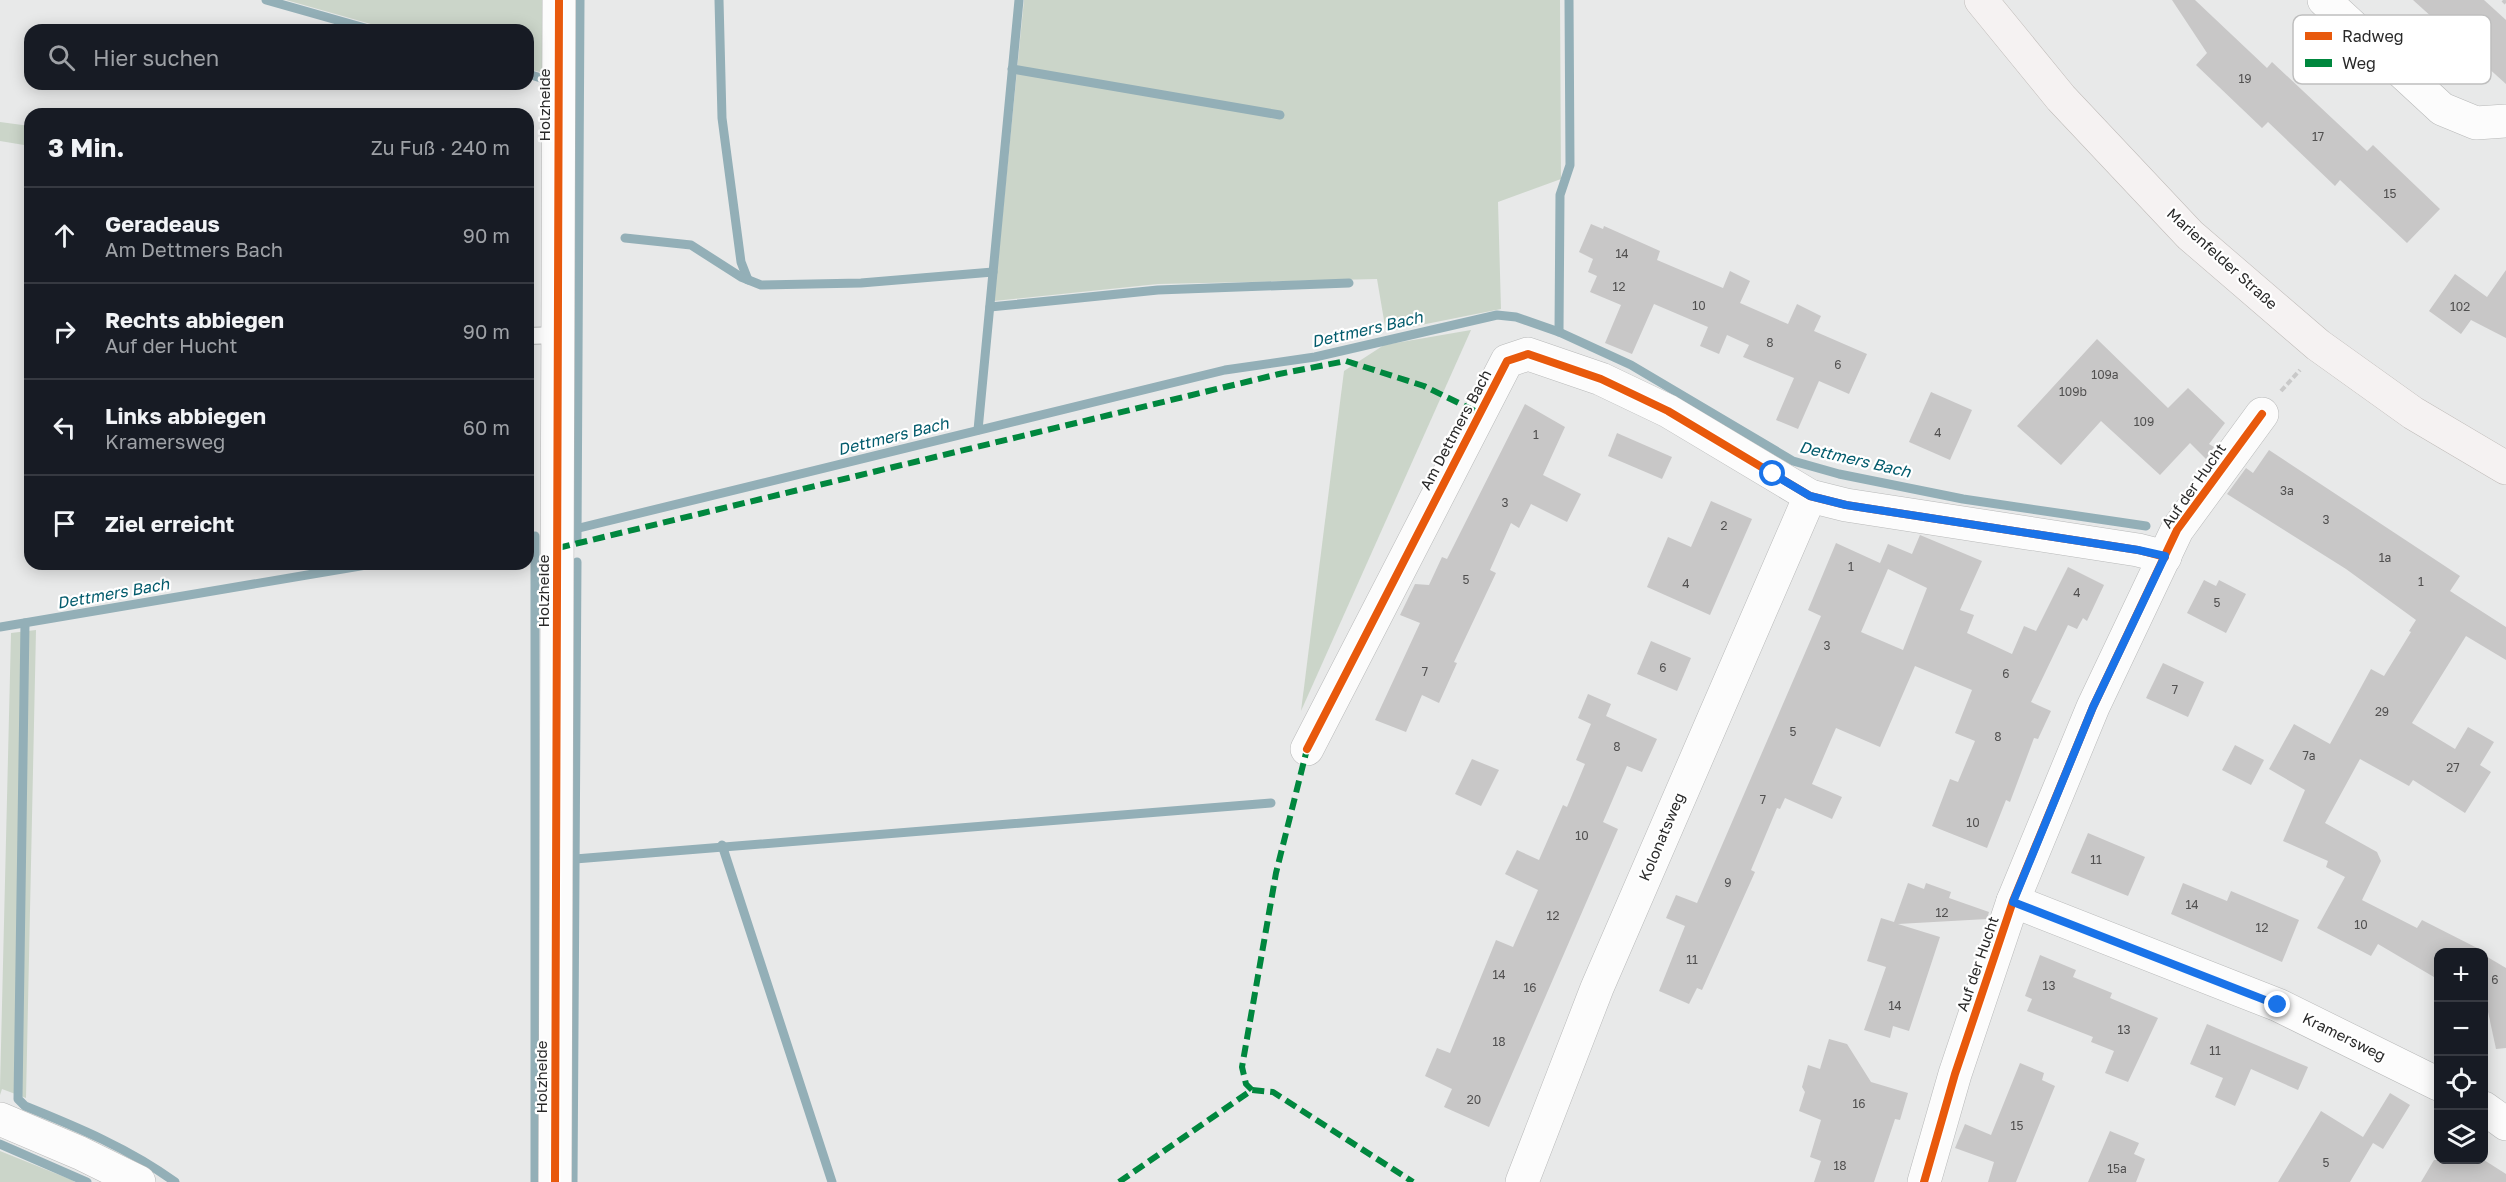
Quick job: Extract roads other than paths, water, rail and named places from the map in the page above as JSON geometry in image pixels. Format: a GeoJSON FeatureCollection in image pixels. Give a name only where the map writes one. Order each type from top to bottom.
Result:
{"type":"FeatureCollection","features":[{"type":"Feature","properties":{"kind":"main road","name":"Marienfelder Straße"},"geometry":{"type":"LineString","coordinates":[[1981,0],[2061,98],[2190,235],[2318,345],[2413,413],[2506,468]]}},
{"type":"Feature","properties":{"kind":"street","name":"Holzheide"},"geometry":{"type":"LineString","coordinates":[[555,1182],[543,335],[559,0]]}},
{"type":"Feature","properties":{"kind":"street"},"geometry":{"type":"LineString","coordinates":[[2324,0],[2340,15]]}},
{"type":"Feature","properties":{"kind":"street"},"geometry":{"type":"LineString","coordinates":[[2415,84],[2442,109],[2476,123],[2506,121]]}},
{"type":"Feature","properties":{"kind":"street","name":"Am Dettmers Bach"},"geometry":{"type":"LineString","coordinates":[[1308,749],[1507,362],[1528,354],[1601,379],[1668,411],[1810,496],[1846,505],[2165,556]]}},
{"type":"Feature","properties":{"kind":"street","name":"Auf der Hucht"},"geometry":{"type":"LineString","coordinates":[[1924,1182],[1955,1074],[2013,902],[2093,707],[2177,530],[2262,414]]}},
{"type":"Feature","properties":{"kind":"street","name":"Kolonatsweg"},"geometry":{"type":"LineString","coordinates":[[1522,1182],[1597,988],[1810,496]]}},
{"type":"Feature","properties":{"kind":"street","name":"Kramersweg"},"geometry":{"type":"LineString","coordinates":[[2013,902],[2278,1005],[2434,1082]]}},
{"type":"Feature","properties":{"kind":"street"},"geometry":{"type":"LineString","coordinates":[[2487,1110],[2506,1124]]}},
{"type":"Feature","properties":{"kind":"street"},"geometry":{"type":"LineString","coordinates":[[0,1119],[80,1153],[139,1182]]}},
{"type":"Feature","properties":{"kind":"waterway"},"geometry":{"type":"LineString","coordinates":[[266,0],[351,24]]}},
{"type":"Feature","properties":{"kind":"waterway"},"geometry":{"type":"LineString","coordinates":[[577,539],[580,0]]}},
{"type":"Feature","properties":{"kind":"waterway"},"geometry":{"type":"LineString","coordinates":[[719,0],[722,118],[741,262],[748,280]]}},
{"type":"Feature","properties":{"kind":"waterway"},"geometry":{"type":"LineString","coordinates":[[978,430],[1019,0]]}},
{"type":"Feature","properties":{"kind":"waterway"},"geometry":{"type":"LineString","coordinates":[[1559,332],[1560,195],[1570,165],[1569,0]]}},
{"type":"Feature","properties":{"kind":"waterway"},"geometry":{"type":"LineString","coordinates":[[1012,69],[1280,115]]}},
{"type":"Feature","properties":{"kind":"waterway"},"geometry":{"type":"LineString","coordinates":[[534,76],[544,79]]}},
{"type":"Feature","properties":{"kind":"waterway"},"geometry":{"type":"LineString","coordinates":[[625,238],[691,245],[741,277],[761,285],[861,283],[993,272]]}},
{"type":"Feature","properties":{"kind":"waterway"},"geometry":{"type":"LineString","coordinates":[[990,307],[1158,290],[1349,283]]}},
{"type":"Feature","properties":{"kind":"waterway","name":"Dettmers Bach"},"geometry":{"type":"LineString","coordinates":[[571,530],[1225,370],[1315,357],[1497,315],[1516,317],[1559,332],[1631,365],[1793,461],[1839,474],[1963,499],[2146,526]]}},
{"type":"Feature","properties":{"kind":"waterway"},"geometry":{"type":"LineString","coordinates":[[535,536],[535,1182]]}},
{"type":"Feature","properties":{"kind":"waterway"},"geometry":{"type":"LineString","coordinates":[[573,1182],[577,562]]}},
{"type":"Feature","properties":{"kind":"waterway","name":"Dettmers Bach"},"geometry":{"type":"LineString","coordinates":[[0,627],[337,570]]}},
{"type":"Feature","properties":{"kind":"waterway"},"geometry":{"type":"LineString","coordinates":[[25,623],[18,1099],[25,1106],[140,1159],[175,1182]]}},
{"type":"Feature","properties":{"kind":"waterway"},"geometry":{"type":"LineString","coordinates":[[575,859],[1271,803]]}},
{"type":"Feature","properties":{"kind":"waterway"},"geometry":{"type":"LineString","coordinates":[[722,845],[832,1182]]}},
{"type":"Feature","properties":{"kind":"waterway"},"geometry":{"type":"LineString","coordinates":[[0,1144],[87,1182]]}}]}
